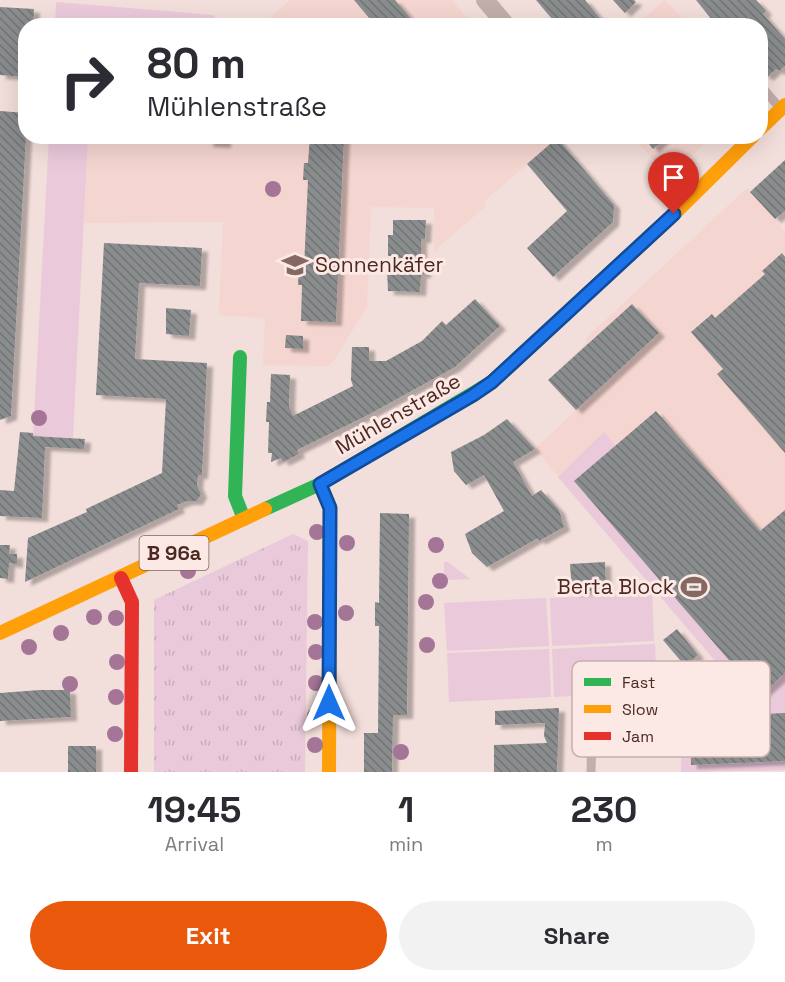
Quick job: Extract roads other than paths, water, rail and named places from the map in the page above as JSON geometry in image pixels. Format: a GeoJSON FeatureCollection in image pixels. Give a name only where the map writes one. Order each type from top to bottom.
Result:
{"type":"FeatureCollection","features":[{"type":"Feature","properties":{"kind":"main road"},"geometry":{"type":"LineString","coordinates":[[768,121],[783,107]]}},
{"type":"Feature","properties":{"kind":"main road","name":"Mühlenstraße"},"geometry":{"type":"LineString","coordinates":[[0,633],[320,484],[473,395],[492,382],[674,214],[745,144]]}},
{"type":"Feature","properties":{"kind":"main road"},"geometry":{"type":"LineString","coordinates":[[240,357],[235,496],[244,519]]}},
{"type":"Feature","properties":{"kind":"main road"},"geometry":{"type":"LineString","coordinates":[[320,484],[330,508],[329,772]]}},
{"type":"Feature","properties":{"kind":"main road"},"geometry":{"type":"LineString","coordinates":[[121,578],[132,602],[131,772]]}},
{"type":"Feature","properties":{"kind":"street"},"geometry":{"type":"LineString","coordinates":[[485,0],[500,18]]}},
{"type":"Feature","properties":{"kind":"lane"},"geometry":{"type":"LineString","coordinates":[[768,93],[783,107]]}},
{"type":"Feature","properties":{"kind":"lane"},"geometry":{"type":"LineString","coordinates":[[591,757],[591,772]]}},
{"type":"Feature","properties":{"kind":"place","name":"Sonnenkäfer"},"geometry":{"type":"Point","coordinates":[295,265]}},
{"type":"Feature","properties":{"kind":"place","name":"Berta Block"},"geometry":{"type":"Point","coordinates":[694,587]}}]}
